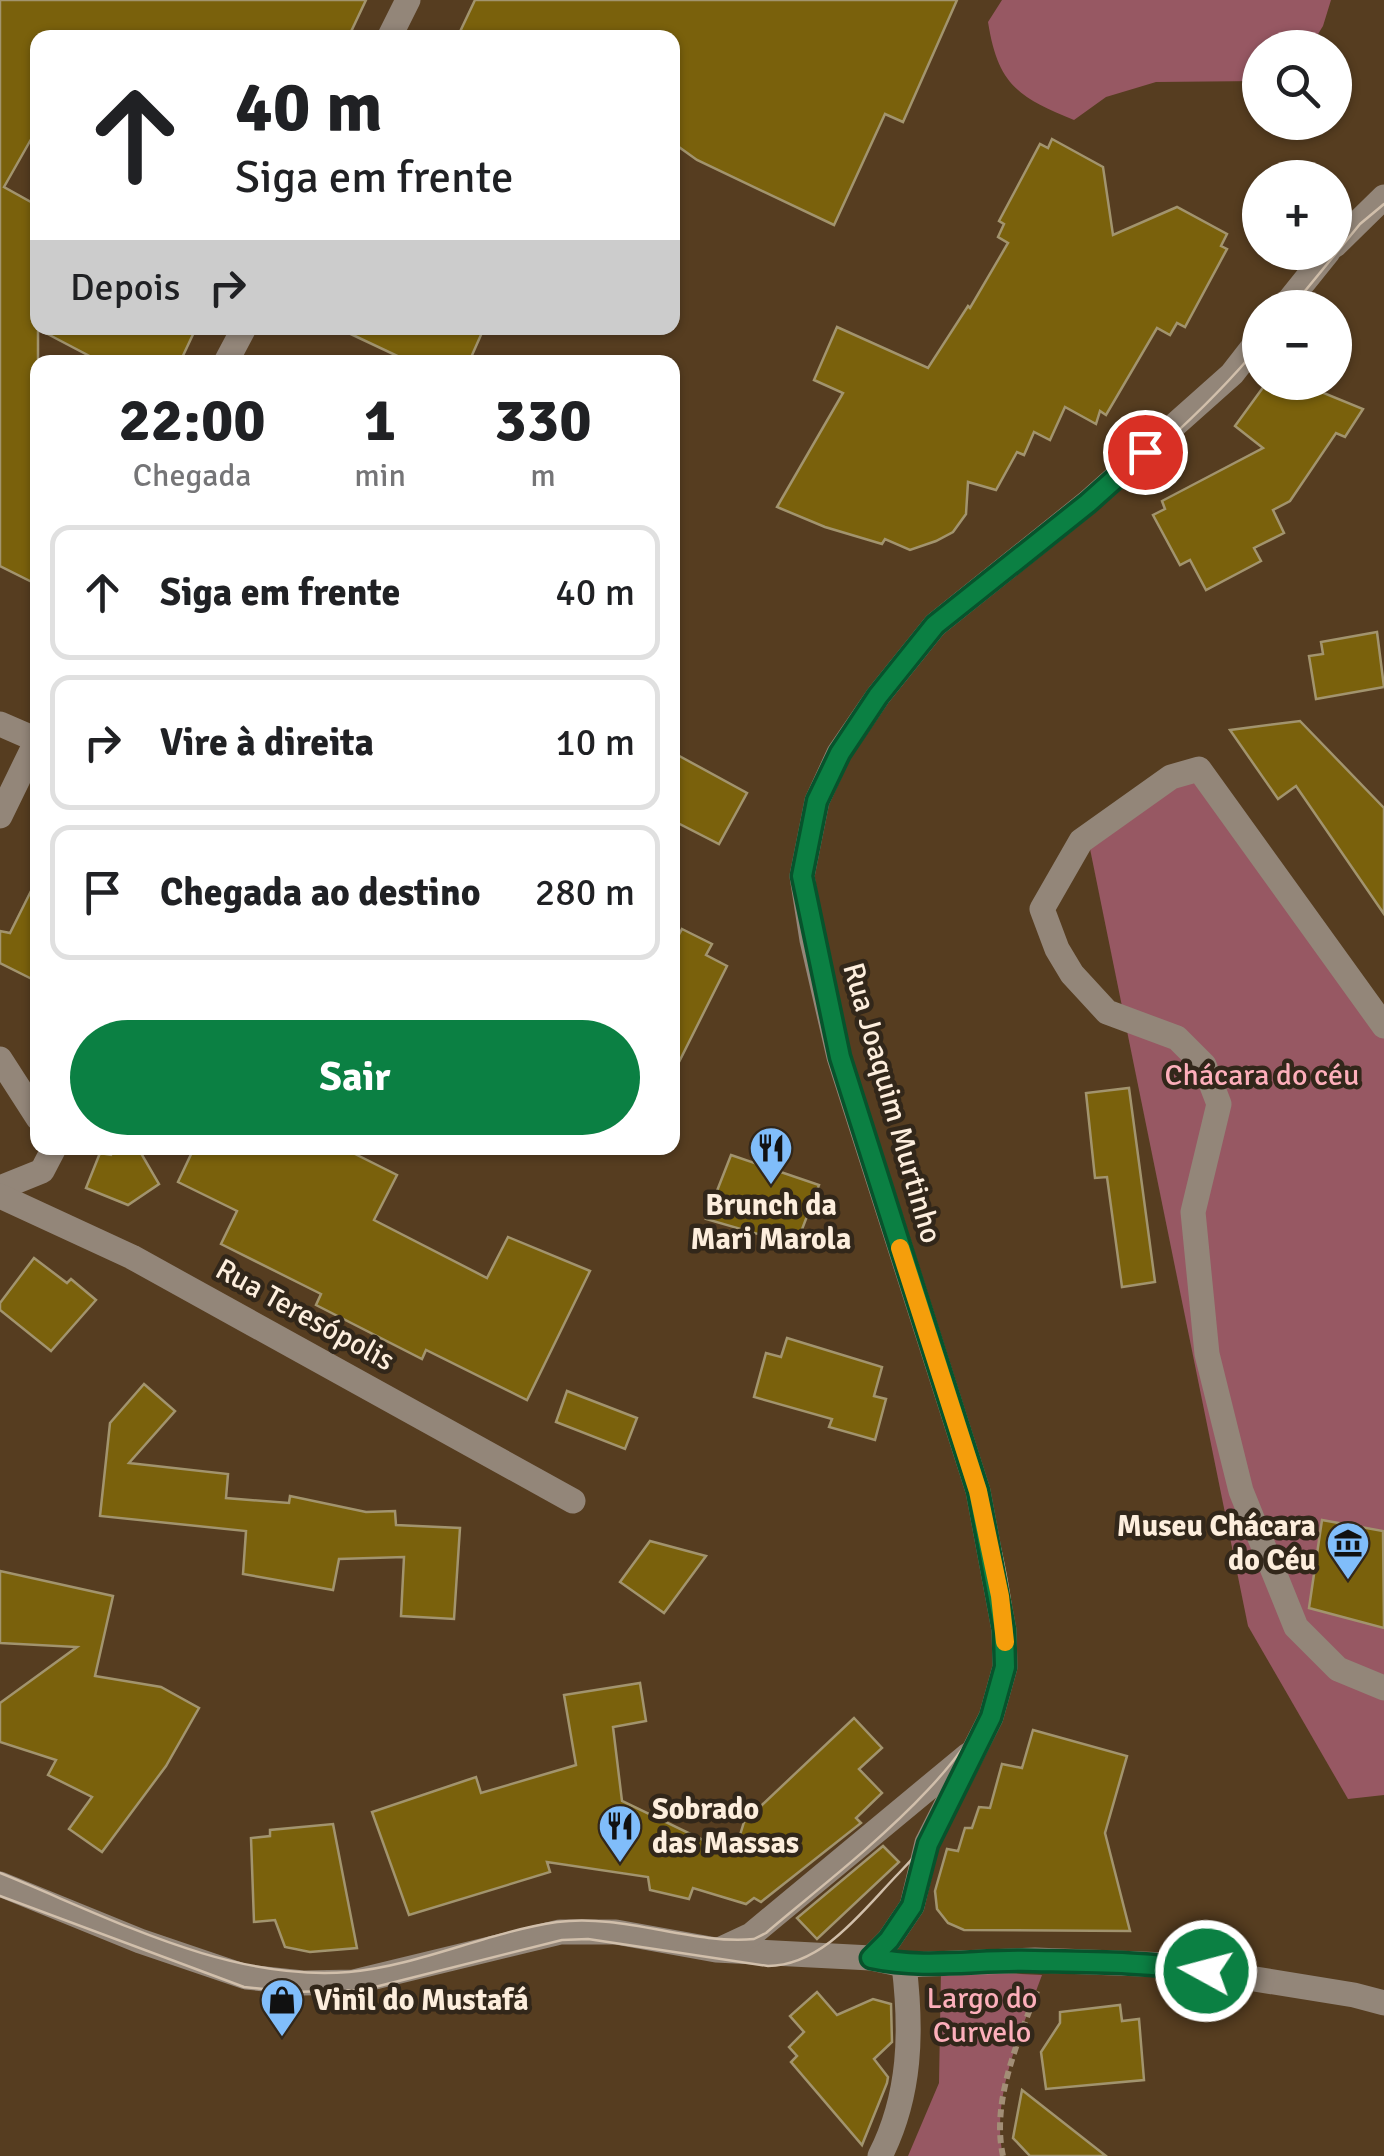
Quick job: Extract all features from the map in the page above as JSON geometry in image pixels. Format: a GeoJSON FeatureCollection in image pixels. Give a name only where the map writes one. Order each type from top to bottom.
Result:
{"type":"FeatureCollection","features":[{"type":"Feature","properties":{"kind":"street"},"geometry":{"type":"LineString","coordinates":[[393,30],[408,0]]}},
{"type":"Feature","properties":{"kind":"street"},"geometry":{"type":"LineString","coordinates":[[1352,228],[1384,197]]}},
{"type":"Feature","properties":{"kind":"street"},"geometry":{"type":"LineString","coordinates":[[1298,290],[1314,270]]}},
{"type":"Feature","properties":{"kind":"street","name":"Rua Joaquim Murtinho"},"geometry":{"type":"LineString","coordinates":[[871,1958],[912,1906],[928,1844],[991,1717],[1005,1667],[1000,1596],[978,1491],[836,1040],[802,876],[817,801],[840,753],[878,696],[935,625],[1088,503],[1242,361]]}},
{"type":"Feature","properties":{"kind":"street"},"geometry":{"type":"LineString","coordinates":[[0,724],[30,736]]}},
{"type":"Feature","properties":{"kind":"street"},"geometry":{"type":"LineString","coordinates":[[0,816],[30,754]]}},
{"type":"Feature","properties":{"kind":"street"},"geometry":{"type":"LineString","coordinates":[[1384,1026],[1200,768],[1171,777],[1080,841],[1042,909],[1072,974],[1107,1012],[1176,1038],[1204,1065],[1219,1104],[1193,1212],[1207,1354],[1241,1491],[1296,1627],[1338,1668],[1384,1688]]}},
{"type":"Feature","properties":{"kind":"street"},"geometry":{"type":"LineString","coordinates":[[0,1060],[30,1106]]}},
{"type":"Feature","properties":{"kind":"street"},"geometry":{"type":"LineString","coordinates":[[0,1188],[42,1172],[50,1155]]}},
{"type":"Feature","properties":{"kind":"street","name":"Rua Teresópolis"},"geometry":{"type":"LineString","coordinates":[[0,1196],[132,1257],[573,1500]]}},
{"type":"Feature","properties":{"kind":"street","name":"Rua Joaquim Murtinho"},"geometry":{"type":"LineString","coordinates":[[716,1950],[750,1935],[972,1752]]}},
{"type":"Feature","properties":{"kind":"street"},"geometry":{"type":"LineString","coordinates":[[0,1884],[246,1977],[303,1984],[354,1982],[560,1932],[586,1930],[716,1950],[871,1958],[904,1965],[1168,1965],[1384,2003]]}},
{"type":"Feature","properties":{"kind":"street"},"geometry":{"type":"LineString","coordinates":[[880,2156],[901,2099],[909,2060],[904,1965]]}},
{"type":"Feature","properties":{"kind":"path"},"geometry":{"type":"LineString","coordinates":[[1003,2156],[999,2138],[1011,2062],[1048,1962]]}},
{"type":"Feature","properties":{"kind":"green space"},"geometry":{"type":"Polygon","coordinates":[[[1002,0],[1331,0],[1321,30],[1242,30],[1242,81],[1156,82],[1106,97],[1074,120],[1038,104],[1014,86],[998,61],[988,22],[1002,0]]]}},
{"type":"Feature","properties":{"kind":"green space","name":"Chácara do céu"},"geometry":{"type":"Polygon","coordinates":[[[1197,774],[1384,1035],[1384,1795],[1348,1799],[1248,1626],[1089,844],[1197,774]]]}},
{"type":"Feature","properties":{"kind":"green space","name":"Largo do Curvelo"},"geometry":{"type":"Polygon","coordinates":[[[941,1970],[1042,1975],[1004,2087],[1000,2134],[1003,2156],[908,2156],[939,2083],[941,1970]]]}},
{"type":"Feature","properties":{"kind":"building"},"geometry":{"type":"Polygon","coordinates":[[[0,0],[366,0],[352,30],[30,30],[30,141],[4,187],[30,202],[30,335],[38,335],[38,355],[30,355],[30,581],[0,566],[0,0]]]}},
{"type":"Feature","properties":{"kind":"building"},"geometry":{"type":"Polygon","coordinates":[[[475,0],[957,0],[903,122],[885,114],[834,225],[697,160],[680,148],[680,30],[461,30],[475,0]]]}},
{"type":"Feature","properties":{"kind":"building"},"geometry":{"type":"Polygon","coordinates":[[[1052,139],[1103,167],[1113,235],[1177,207],[1227,234],[1221,246],[1227,249],[1185,327],[1177,323],[1170,335],[1157,328],[1106,415],[1100,411],[1096,424],[1065,407],[1050,440],[1034,432],[1024,455],[1017,452],[996,490],[968,482],[966,514],[953,532],[936,541],[910,550],[885,539],[882,544],[825,527],[777,507],[843,393],[814,380],[837,327],[928,368],[970,308],[1008,243],[998,237],[1004,224],[999,221],[1040,144],[1048,148],[1052,139]]]}},
{"type":"Feature","properties":{"kind":"building"},"geometry":{"type":"Polygon","coordinates":[[[49,335],[193,335],[183,355],[88,355],[49,335]]]}},
{"type":"Feature","properties":{"kind":"building"},"geometry":{"type":"Polygon","coordinates":[[[353,335],[481,335],[472,355],[395,355],[353,335]]]}},
{"type":"Feature","properties":{"kind":"building"},"geometry":{"type":"Polygon","coordinates":[[[1254,400],[1341,400],[1363,409],[1345,437],[1336,433],[1290,501],[1273,510],[1284,533],[1254,548],[1261,561],[1206,590],[1190,560],[1180,565],[1153,515],[1165,509],[1162,501],[1263,448],[1235,426],[1254,400]]]}},
{"type":"Feature","properties":{"kind":"building"},"geometry":{"type":"Polygon","coordinates":[[[1377,632],[1384,687],[1316,699],[1309,656],[1323,654],[1321,642],[1377,632]]]}},
{"type":"Feature","properties":{"kind":"building"},"geometry":{"type":"Polygon","coordinates":[[[1300,721],[1384,808],[1384,914],[1296,786],[1278,799],[1230,730],[1300,721]]]}},
{"type":"Feature","properties":{"kind":"building"},"geometry":{"type":"Polygon","coordinates":[[[680,756],[747,793],[719,844],[680,824],[680,756]]]}},
{"type":"Feature","properties":{"kind":"building"},"geometry":{"type":"Polygon","coordinates":[[[30,893],[30,978],[0,963],[0,931],[10,933],[30,893]]]}},
{"type":"Feature","properties":{"kind":"building"},"geometry":{"type":"Polygon","coordinates":[[[682,929],[712,944],[706,955],[727,966],[680,1060],[682,929]]]}},
{"type":"Feature","properties":{"kind":"building"},"geometry":{"type":"Polygon","coordinates":[[[1129,1088],[1155,1282],[1122,1287],[1107,1177],[1095,1178],[1086,1093],[1129,1088]]]}},
{"type":"Feature","properties":{"kind":"building"},"geometry":{"type":"Polygon","coordinates":[[[99,1155],[142,1155],[159,1184],[128,1205],[86,1188],[99,1155]]]}},
{"type":"Feature","properties":{"kind":"building"},"geometry":{"type":"Polygon","coordinates":[[[191,1155],[357,1155],[397,1175],[374,1220],[487,1278],[508,1237],[590,1271],[527,1400],[426,1350],[422,1359],[316,1305],[321,1294],[221,1244],[237,1211],[178,1182],[191,1155]]]}},
{"type":"Feature","properties":{"kind":"building"},"geometry":{"type":"Polygon","coordinates":[[[731,1155],[819,1185],[796,1245],[706,1219],[731,1155]]]}},
{"type":"Feature","properties":{"kind":"building"},"geometry":{"type":"Polygon","coordinates":[[[34,1258],[67,1283],[71,1279],[96,1300],[51,1351],[0,1310],[0,1303],[34,1258]]]}},
{"type":"Feature","properties":{"kind":"building"},"geometry":{"type":"Polygon","coordinates":[[[787,1338],[882,1367],[874,1396],[886,1399],[875,1440],[829,1427],[832,1419],[754,1397],[766,1353],[781,1357],[787,1338]]]}},
{"type":"Feature","properties":{"kind":"building"},"geometry":{"type":"Polygon","coordinates":[[[144,1384],[175,1411],[129,1463],[228,1474],[226,1498],[289,1503],[290,1496],[366,1512],[395,1511],[396,1525],[460,1528],[454,1619],[401,1616],[404,1557],[339,1559],[333,1590],[243,1574],[246,1531],[100,1516],[110,1423],[144,1384]]]}},
{"type":"Feature","properties":{"kind":"building"},"geometry":{"type":"Polygon","coordinates":[[[567,1391],[637,1418],[625,1449],[556,1422],[567,1391]]]}},
{"type":"Feature","properties":{"kind":"building","name":"Museu Chácara do Céu"},"geometry":{"type":"Polygon","coordinates":[[[1322,1520],[1383,1531],[1384,1628],[1309,1608],[1322,1520]]]}},
{"type":"Feature","properties":{"kind":"building"},"geometry":{"type":"Polygon","coordinates":[[[650,1541],[706,1556],[664,1613],[620,1582],[650,1541]]]}},
{"type":"Feature","properties":{"kind":"building"},"geometry":{"type":"Polygon","coordinates":[[[0,1571],[113,1596],[95,1676],[161,1687],[199,1708],[166,1766],[102,1852],[69,1829],[92,1797],[48,1775],[56,1760],[0,1742],[0,1703],[77,1647],[0,1643],[0,1571]]]}},
{"type":"Feature","properties":{"kind":"building"},"geometry":{"type":"Polygon","coordinates":[[[640,1683],[646,1721],[613,1727],[622,1801],[734,1855],[744,1822],[854,1718],[882,1748],[859,1769],[882,1793],[856,1818],[861,1823],[761,1902],[754,1898],[746,1904],[693,1888],[689,1899],[650,1890],[648,1877],[547,1862],[550,1872],[409,1915],[372,1812],[476,1777],[481,1793],[576,1765],[564,1695],[640,1683]]]}},
{"type":"Feature","properties":{"kind":"building"},"geometry":{"type":"Polygon","coordinates":[[[1033,1730],[1127,1756],[1105,1833],[1130,1931],[964,1930],[948,1923],[937,1909],[935,1891],[947,1849],[958,1851],[965,1828],[972,1828],[979,1807],[990,1808],[1002,1764],[1022,1768],[1033,1730]]]}},
{"type":"Feature","properties":{"kind":"building"},"geometry":{"type":"Polygon","coordinates":[[[333,1824],[357,1948],[310,1952],[285,1947],[275,1920],[254,1922],[251,1838],[270,1836],[270,1830],[333,1824]]]}},
{"type":"Feature","properties":{"kind":"building"},"geometry":{"type":"Polygon","coordinates":[[[883,1846],[899,1862],[817,1939],[797,1918],[883,1846]]]}},
{"type":"Feature","properties":{"kind":"building"},"geometry":{"type":"Polygon","coordinates":[[[817,1992],[837,2015],[873,1999],[891,2004],[892,2042],[874,2059],[888,2077],[887,2083],[862,2145],[791,2062],[797,2056],[789,2047],[804,2032],[790,2016],[817,1992]]]}},
{"type":"Feature","properties":{"kind":"building"},"geometry":{"type":"Polygon","coordinates":[[[1120,2005],[1122,2021],[1139,2019],[1144,2080],[1046,2089],[1041,2052],[1060,2023],[1060,2012],[1120,2005]]]}},
{"type":"Feature","properties":{"kind":"building"},"geometry":{"type":"Polygon","coordinates":[[[1022,2090],[1106,2156],[1030,2156],[1013,2138],[1022,2090]]]}},
{"type":"Feature","properties":{"kind":"tram line"},"geometry":{"type":"LineString","coordinates":[[1306,290],[1360,224],[1384,204]]}},
{"type":"Feature","properties":{"kind":"tram line"},"geometry":{"type":"LineString","coordinates":[[0,1896],[244,1987],[293,1992],[363,1990],[562,1940],[588,1939],[768,1966],[788,1963],[825,1946],[841,1933],[919,1851],[956,1803],[998,1721],[1012,1662],[1011,1610],[1001,1552],[978,1467],[849,1061],[810,905],[810,844],[827,796],[852,751],[913,664],[948,622],[1165,443],[1242,365]]}},
{"type":"Feature","properties":{"kind":"tram line"},"geometry":{"type":"LineString","coordinates":[[805,824],[826,766],[862,704],[907,646],[952,602]]}},
{"type":"Feature","properties":{"kind":"tram line"},"geometry":{"type":"LineString","coordinates":[[836,1069],[959,1455]]}},
{"type":"Feature","properties":{"kind":"tram line"},"geometry":{"type":"LineString","coordinates":[[0,1873],[170,1943],[259,1967],[304,1972],[375,1969],[505,1933],[582,1920],[706,1938],[754,1939],[830,1880],[906,1813],[969,1739],[989,1702],[998,1666],[996,1617],[981,1537]]}},
{"type":"Feature","properties":{"kind":"slow traffic"},"geometry":{"type":"LineString","coordinates":[[900,1248],[978,1491],[1000,1596],[1005,1642]]}},
{"type":"Feature","properties":{"kind":"place","name":"Brunch da Mari Marola"},"geometry":{"type":"Point","coordinates":[771,1186]}},
{"type":"Feature","properties":{"kind":"place","name":"Museu Chácara do Céu"},"geometry":{"type":"Point","coordinates":[1348,1581]}},
{"type":"Feature","properties":{"kind":"place","name":"Sobrado das Massas"},"geometry":{"type":"Point","coordinates":[620,1864]}},
{"type":"Feature","properties":{"kind":"place","name":"Vinil do Mustafá"},"geometry":{"type":"Point","coordinates":[282,2038]}},
{"type":"Feature","properties":{"kind":"route"},"geometry":{"type":"LineString","coordinates":[[1145,452],[1088,503],[935,625],[878,696],[840,753],[817,801],[802,876],[812,940],[840,1057],[978,1491],[1004,1630],[1005,1667],[991,1717],[928,1844],[912,1906],[871,1958],[904,1965],[1035,1960],[1168,1965],[1206,1971]]}}]}
